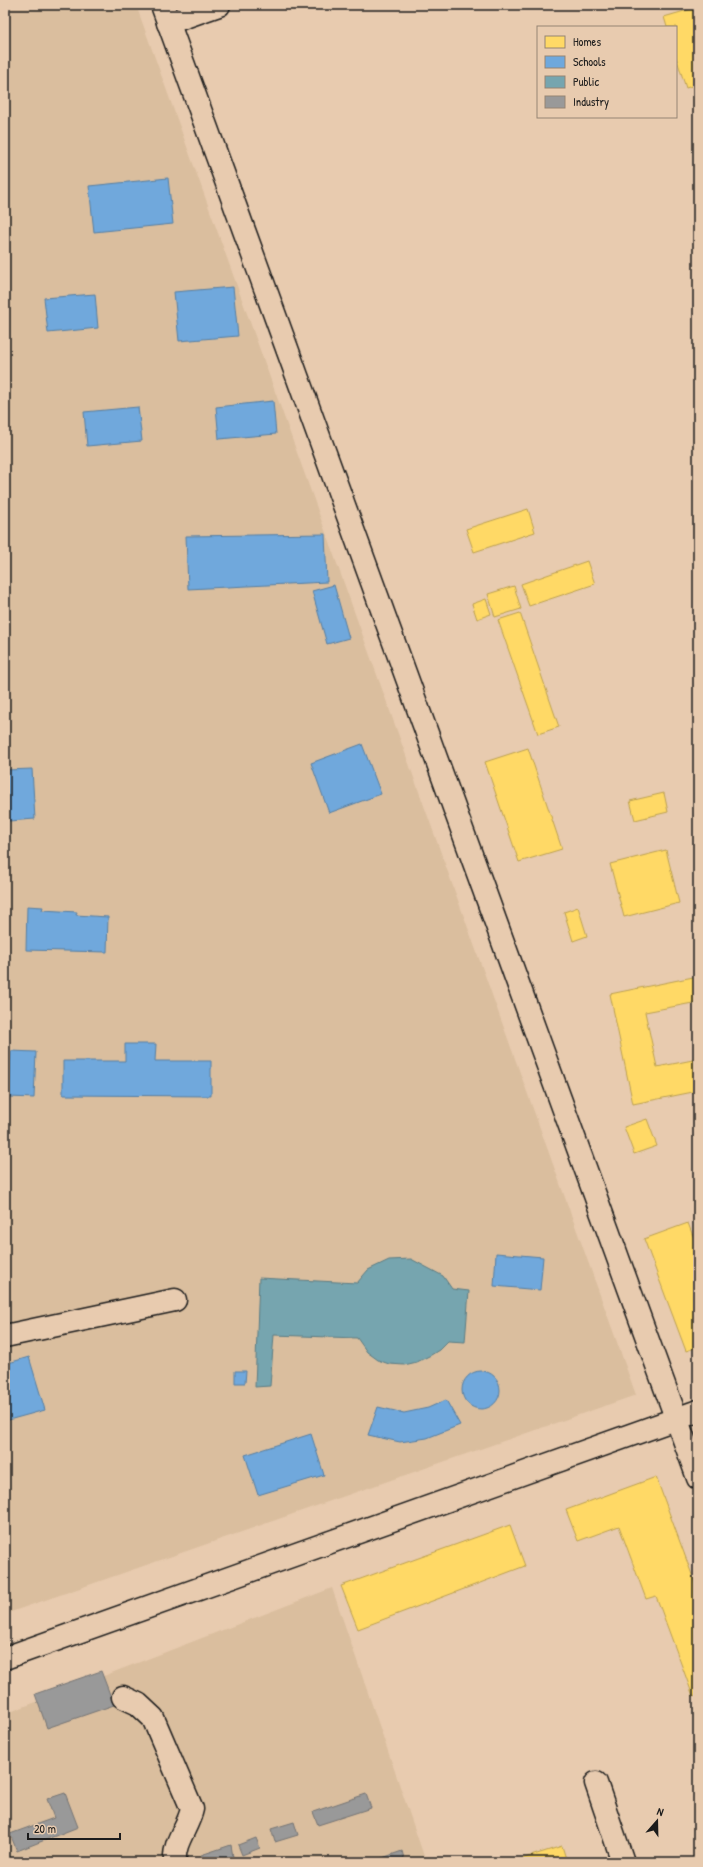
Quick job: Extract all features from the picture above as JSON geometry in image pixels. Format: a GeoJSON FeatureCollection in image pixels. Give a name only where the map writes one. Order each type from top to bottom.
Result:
{"type":"FeatureCollection","features":[{"type":"Feature","properties":{"kind":"street"},"geometry":{"type":"LineString","coordinates":[[219,5],[165,14],[698,1478]]}},
{"type":"Feature","properties":{"kind":"street"},"geometry":{"type":"LineString","coordinates":[[5,1336],[175,1300]]}},
{"type":"Feature","properties":{"kind":"street"},"geometry":{"type":"LineString","coordinates":[[5,1658],[698,1411]]}},
{"type":"Feature","properties":{"kind":"street"},"geometry":{"type":"LineString","coordinates":[[123,1697],[138,1704],[153,1718],[192,1809],[189,1820],[181,1833],[174,1853],[175,1862]]}},
{"type":"Feature","properties":{"kind":"street"},"geometry":{"type":"LineString","coordinates":[[596,1783],[623,1862]]}},
{"type":"Feature","properties":{"kind":"shaded area"},"geometry":{"type":"Polygon","coordinates":[[[5,5],[136,5],[636,1395],[5,1614],[5,5]]]}},
{"type":"Feature","properties":{"kind":"shaded area"},"geometry":{"type":"Polygon","coordinates":[[[332,1588],[426,1862],[5,1862],[5,1714],[332,1588]]]}},
{"type":"Feature","properties":{"kind":"building: Homes"},"geometry":{"type":"Polygon","coordinates":[[[698,7],[698,84],[686,88],[677,60],[677,26],[667,26],[664,17],[698,7]]]}},
{"type":"Feature","properties":{"kind":"building: Homes"},"geometry":{"type":"Polygon","coordinates":[[[528,509],[535,532],[474,552],[466,529],[528,509]]]}},
{"type":"Feature","properties":{"kind":"building: Homes"},"geometry":{"type":"Polygon","coordinates":[[[587,561],[595,584],[529,606],[521,584],[587,561]]]}},
{"type":"Feature","properties":{"kind":"building: Homes"},"geometry":{"type":"Polygon","coordinates":[[[514,586],[521,609],[495,617],[488,594],[514,586]]]}},
{"type":"Feature","properties":{"kind":"building: Homes"},"geometry":{"type":"Polygon","coordinates":[[[486,599],[491,614],[477,619],[472,604],[486,599]]]}},
{"type":"Feature","properties":{"kind":"building: Homes"},"geometry":{"type":"Polygon","coordinates":[[[520,613],[559,727],[538,734],[498,620],[520,613]]]}},
{"type":"Feature","properties":{"kind":"building: Homes"},"geometry":{"type":"Polygon","coordinates":[[[528,748],[562,849],[519,862],[485,762],[528,748]]]}},
{"type":"Feature","properties":{"kind":"building: Homes"},"geometry":{"type":"Polygon","coordinates":[[[664,793],[668,812],[635,820],[630,801],[664,793]]]}},
{"type":"Feature","properties":{"kind":"building: Homes"},"geometry":{"type":"Polygon","coordinates":[[[666,850],[679,903],[624,917],[610,864],[666,850]]]}},
{"type":"Feature","properties":{"kind":"building: Homes"},"geometry":{"type":"Polygon","coordinates":[[[578,907],[587,936],[573,941],[564,912],[578,907]]]}},
{"type":"Feature","properties":{"kind":"building: Homes"},"geometry":{"type":"Polygon","coordinates":[[[698,976],[698,1002],[645,1012],[657,1067],[698,1059],[698,1091],[633,1104],[610,994],[698,976]]]}},
{"type":"Feature","properties":{"kind":"building: Homes"},"geometry":{"type":"Polygon","coordinates":[[[647,1119],[657,1146],[634,1154],[624,1127],[647,1119]]]}},
{"type":"Feature","properties":{"kind":"building: Homes"},"geometry":{"type":"Polygon","coordinates":[[[688,1223],[698,1249],[698,1347],[686,1351],[644,1239],[688,1223]]]}},
{"type":"Feature","properties":{"kind":"building: Homes"},"geometry":{"type":"Polygon","coordinates":[[[656,1477],[698,1591],[698,1694],[693,1696],[656,1596],[646,1599],[619,1526],[578,1541],[566,1510],[656,1477]]]}},
{"type":"Feature","properties":{"kind":"building: Homes"},"geometry":{"type":"Polygon","coordinates":[[[510,1525],[525,1566],[358,1629],[341,1586],[510,1525]]]}},
{"type":"Feature","properties":{"kind":"building: Homes"},"geometry":{"type":"Polygon","coordinates":[[[562,1846],[567,1862],[512,1862],[562,1846]]]}},
{"type":"Feature","properties":{"kind":"building: Schools"},"geometry":{"type":"Polygon","coordinates":[[[168,178],[173,224],[94,232],[89,186],[168,178]]]}},
{"type":"Feature","properties":{"kind":"building: Schools"},"geometry":{"type":"Polygon","coordinates":[[[233,287],[238,336],[179,341],[174,292],[233,287]]]}},
{"type":"Feature","properties":{"kind":"building: Schools"},"geometry":{"type":"Polygon","coordinates":[[[95,294],[98,328],[48,333],[44,298],[95,294]]]}},
{"type":"Feature","properties":{"kind":"building: Schools"},"geometry":{"type":"Polygon","coordinates":[[[273,401],[276,434],[219,439],[216,407],[273,401]]]}},
{"type":"Feature","properties":{"kind":"building: Schools"},"geometry":{"type":"Polygon","coordinates":[[[138,407],[142,441],[87,446],[84,412],[138,407]]]}},
{"type":"Feature","properties":{"kind":"building: Schools"},"geometry":{"type":"Polygon","coordinates":[[[325,534],[327,582],[188,589],[186,536],[325,534]]]}},
{"type":"Feature","properties":{"kind":"building: Schools"},"geometry":{"type":"Polygon","coordinates":[[[334,585],[349,638],[327,644],[312,591],[334,585]]]}},
{"type":"Feature","properties":{"kind":"building: Schools"},"geometry":{"type":"Polygon","coordinates":[[[362,744],[381,794],[329,813],[311,763],[362,744]]]}},
{"type":"Feature","properties":{"kind":"building: Schools"},"geometry":{"type":"Polygon","coordinates":[[[32,769],[35,819],[9,821],[7,770],[32,769]]]}},
{"type":"Feature","properties":{"kind":"building: Schools"},"geometry":{"type":"Polygon","coordinates":[[[27,906],[43,907],[42,910],[77,912],[76,915],[108,917],[107,952],[26,950],[27,906]]]}},
{"type":"Feature","properties":{"kind":"building: Schools"},"geometry":{"type":"Polygon","coordinates":[[[125,1044],[156,1044],[155,1061],[211,1061],[211,1096],[63,1095],[63,1061],[125,1061],[125,1044]]]}},
{"type":"Feature","properties":{"kind":"building: Schools"},"geometry":{"type":"Polygon","coordinates":[[[11,1051],[36,1052],[34,1098],[9,1097],[11,1051]]]}},
{"type":"Feature","properties":{"kind":"building: Schools"},"geometry":{"type":"Polygon","coordinates":[[[496,1253],[543,1257],[540,1290],[494,1286],[496,1253]]]}},
{"type":"Feature","properties":{"kind":"building: Schools"},"geometry":{"type":"Polygon","coordinates":[[[29,1357],[45,1410],[5,1421],[5,1364],[29,1357]]]}},
{"type":"Feature","properties":{"kind":"building: Schools"},"geometry":{"type":"Polygon","coordinates":[[[235,1371],[246,1371],[245,1383],[235,1383],[235,1371]]]}},
{"type":"Feature","properties":{"kind":"building: Schools"},"geometry":{"type":"Polygon","coordinates":[[[477,1371],[485,1371],[495,1376],[499,1383],[499,1397],[495,1404],[485,1409],[477,1409],[467,1404],[465,1401],[462,1394],[462,1386],[467,1376],[470,1374],[477,1371]]]}},
{"type":"Feature","properties":{"kind":"building: Schools"},"geometry":{"type":"Polygon","coordinates":[[[446,1400],[460,1425],[427,1438],[400,1442],[368,1435],[378,1407],[404,1413],[428,1408],[446,1400]]]}},
{"type":"Feature","properties":{"kind":"building: Schools"},"geometry":{"type":"Polygon","coordinates":[[[311,1434],[324,1475],[258,1495],[245,1455],[311,1434]]]}},
{"type":"Feature","properties":{"kind":"building: Public"},"geometry":{"type":"Polygon","coordinates":[[[411,1259],[443,1276],[452,1289],[469,1291],[465,1342],[448,1341],[439,1350],[431,1355],[417,1362],[404,1365],[389,1364],[378,1360],[367,1352],[357,1338],[274,1335],[270,1386],[255,1387],[259,1278],[357,1283],[368,1270],[389,1260],[411,1259]]]}},
{"type":"Feature","properties":{"kind":"building: Industry"},"geometry":{"type":"Polygon","coordinates":[[[101,1671],[114,1705],[47,1728],[35,1694],[101,1671]]]}},
{"type":"Feature","properties":{"kind":"building: Industry"},"geometry":{"type":"Polygon","coordinates":[[[65,1793],[78,1827],[17,1851],[10,1834],[54,1818],[47,1799],[65,1793]]]}},
{"type":"Feature","properties":{"kind":"building: Industry"},"geometry":{"type":"Polygon","coordinates":[[[366,1794],[371,1808],[318,1825],[313,1812],[366,1794]]]}},
{"type":"Feature","properties":{"kind":"building: Industry"},"geometry":{"type":"Polygon","coordinates":[[[294,1822],[298,1835],[275,1842],[271,1829],[294,1822]]]}},
{"type":"Feature","properties":{"kind":"building: Industry"},"geometry":{"type":"Polygon","coordinates":[[[256,1838],[260,1848],[242,1855],[238,1845],[256,1838]]]}},
{"type":"Feature","properties":{"kind":"building: Industry"},"geometry":{"type":"Polygon","coordinates":[[[231,1845],[233,1857],[219,1862],[204,1862],[201,1855],[231,1845]]]}},
{"type":"Feature","properties":{"kind":"building: Industry"},"geometry":{"type":"Polygon","coordinates":[[[402,1851],[405,1862],[371,1862],[402,1851]]]}}]}
